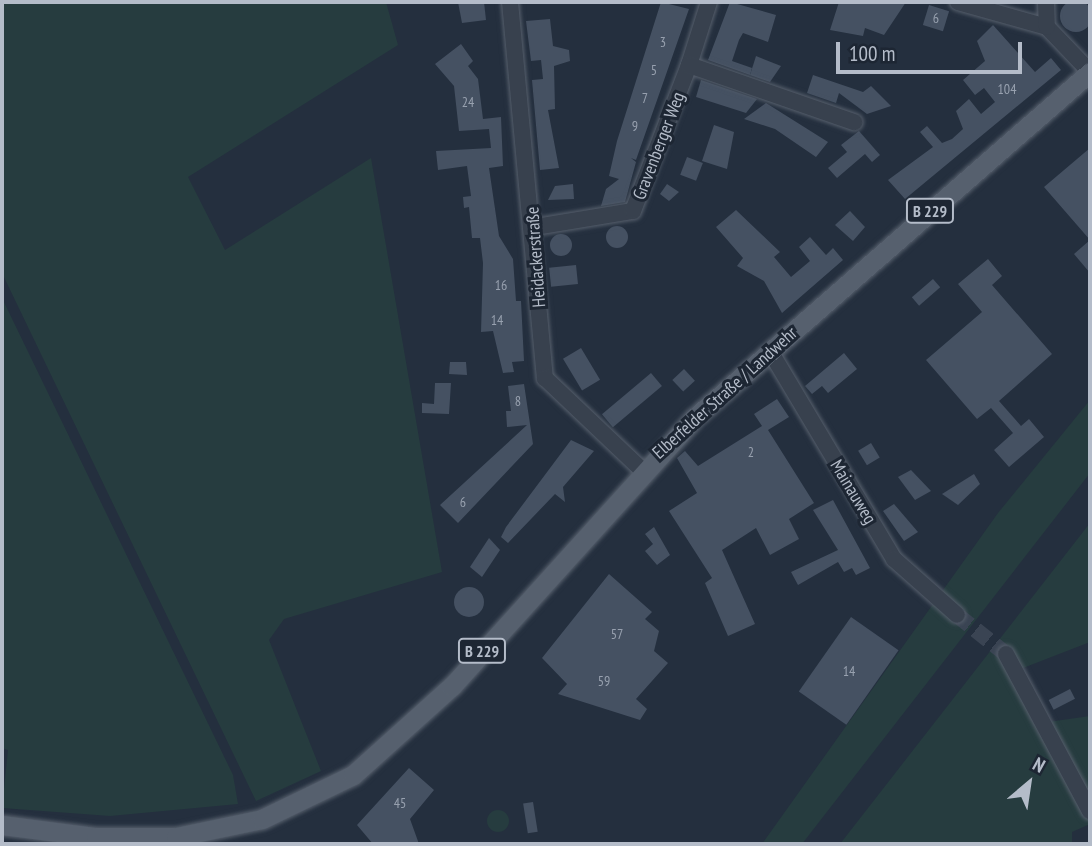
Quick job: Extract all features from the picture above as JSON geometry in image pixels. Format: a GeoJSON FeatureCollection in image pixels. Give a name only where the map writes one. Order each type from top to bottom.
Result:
{"type":"FeatureCollection","features":[{"type":"Feature","properties":{"kind":"main road","name":"Elberfelder Straße / Landwehr"},"geometry":{"type":"LineString","coordinates":[[2,825],[138,839],[211,832],[317,796],[391,745],[452,685],[642,470],[770,351],[1090,72]]}},
{"type":"Feature","properties":{"kind":"street","name":"Heidackerstraße"},"geometry":{"type":"LineString","coordinates":[[510,2],[535,226],[545,378],[642,470]]}},
{"type":"Feature","properties":{"kind":"street","name":"Gravenberger Weg"},"geometry":{"type":"LineString","coordinates":[[535,226],[633,211],[689,65],[709,2]]}},
{"type":"Feature","properties":{"kind":"street"},"geometry":{"type":"LineString","coordinates":[[958,2],[1047,27],[1090,72]]}},
{"type":"Feature","properties":{"kind":"street"},"geometry":{"type":"LineString","coordinates":[[1046,2],[1047,27]]}},
{"type":"Feature","properties":{"kind":"street"},"geometry":{"type":"LineString","coordinates":[[689,65],[854,122]]}},
{"type":"Feature","properties":{"kind":"street","name":"Mainauweg"},"geometry":{"type":"LineString","coordinates":[[770,351],[894,559],[957,615]]}},
{"type":"Feature","properties":{"kind":"street"},"geometry":{"type":"LineString","coordinates":[[1006,654],[1090,811]]}},
{"type":"Feature","properties":{"kind":"green space"},"geometry":{"type":"Polygon","coordinates":[[[2,2],[386,2],[398,45],[188,177],[225,250],[371,158],[442,572],[284,619],[269,640],[321,771],[256,801],[2,273],[2,2]]]}},
{"type":"Feature","properties":{"kind":"green space"},"geometry":{"type":"Polygon","coordinates":[[[2,298],[233,775],[238,804],[110,816],[2,808],[8,750],[2,748],[2,298]]]}},
{"type":"Feature","properties":{"kind":"green space"},"geometry":{"type":"Polygon","coordinates":[[[1090,400],[1090,473],[802,844],[762,844],[998,513],[1090,400]]]}},
{"type":"Feature","properties":{"kind":"green space"},"geometry":{"type":"Polygon","coordinates":[[[1090,523],[1090,642],[1010,673],[1090,824],[1072,832],[1072,844],[840,844],[1090,523]]]}},
{"type":"Feature","properties":{"kind":"green space"},"geometry":{"type":"Polygon","coordinates":[[[1090,716],[1090,800],[1048,722],[1090,716]]]}},
{"type":"Feature","properties":{"kind":"green space"},"geometry":{"type":"Polygon","coordinates":[[[498,810],[506,813],[509,821],[506,829],[498,832],[490,829],[487,821],[490,813],[498,810]]]}},
{"type":"Feature","properties":{"kind":"building"},"geometry":{"type":"Polygon","coordinates":[[[1076,0],[1087,5],[1092,16],[1087,27],[1076,32],[1065,27],[1060,16],[1065,5],[1076,0]]]}},
{"type":"Feature","properties":{"kind":"building"},"geometry":{"type":"Polygon","coordinates":[[[458,2],[484,2],[486,20],[462,23],[458,2]]]}},
{"type":"Feature","properties":{"kind":"building"},"geometry":{"type":"Polygon","coordinates":[[[661,2],[689,9],[636,160],[631,158],[636,162],[625,202],[601,206],[606,189],[619,179],[609,176],[617,141],[661,2]]]}},
{"type":"Feature","properties":{"kind":"building"},"geometry":{"type":"Polygon","coordinates":[[[730,2],[776,15],[768,42],[743,33],[739,40],[732,61],[752,68],[750,75],[708,60],[730,2]]]}},
{"type":"Feature","properties":{"kind":"building"},"geometry":{"type":"Polygon","coordinates":[[[839,2],[906,2],[884,35],[865,28],[863,36],[830,30],[839,2]]]}},
{"type":"Feature","properties":{"kind":"building"},"geometry":{"type":"Polygon","coordinates":[[[929,5],[949,11],[943,31],[923,25],[929,5]]]}},
{"type":"Feature","properties":{"kind":"building"},"geometry":{"type":"Polygon","coordinates":[[[550,19],[553,46],[569,50],[570,61],[554,66],[555,109],[548,110],[559,168],[540,170],[532,80],[543,79],[541,60],[531,61],[526,21],[550,19]]]}},
{"type":"Feature","properties":{"kind":"building"},"geometry":{"type":"Polygon","coordinates":[[[993,25],[1035,72],[1051,58],[1061,70],[905,199],[888,180],[933,147],[920,132],[927,126],[942,143],[952,139],[963,129],[956,111],[969,99],[981,114],[995,102],[984,88],[975,95],[963,80],[985,61],[977,41],[993,25]]]}},
{"type":"Feature","properties":{"kind":"building"},"geometry":{"type":"Polygon","coordinates":[[[461,44],[473,61],[468,66],[478,79],[483,119],[501,117],[503,166],[489,168],[499,236],[513,259],[516,301],[521,301],[524,361],[512,362],[514,372],[503,373],[493,331],[481,332],[483,263],[480,238],[472,238],[469,207],[464,208],[463,197],[471,196],[467,166],[438,170],[436,151],[491,148],[489,129],[459,131],[454,86],[435,64],[461,44]]]}},
{"type":"Feature","properties":{"kind":"building"},"geometry":{"type":"Polygon","coordinates":[[[756,56],[781,66],[770,82],[750,75],[756,56]]]}},
{"type":"Feature","properties":{"kind":"building"},"geometry":{"type":"Polygon","coordinates":[[[813,75],[863,92],[871,86],[891,106],[867,114],[839,93],[836,103],[807,93],[813,75]]]}},
{"type":"Feature","properties":{"kind":"building"},"geometry":{"type":"Polygon","coordinates":[[[701,80],[757,99],[746,113],[696,97],[701,80]]]}},
{"type":"Feature","properties":{"kind":"building"},"geometry":{"type":"Polygon","coordinates":[[[766,103],[828,142],[816,157],[775,129],[744,119],[766,103]]]}},
{"type":"Feature","properties":{"kind":"building"},"geometry":{"type":"Polygon","coordinates":[[[714,125],[734,132],[727,169],[702,161],[714,125]]]}},
{"type":"Feature","properties":{"kind":"building"},"geometry":{"type":"Polygon","coordinates":[[[859,131],[880,155],[872,162],[865,154],[837,178],[828,168],[847,152],[841,145],[859,131]]]}},
{"type":"Feature","properties":{"kind":"building"},"geometry":{"type":"Polygon","coordinates":[[[1090,148],[1090,240],[1044,187],[1090,148]]]}},
{"type":"Feature","properties":{"kind":"building"},"geometry":{"type":"Polygon","coordinates":[[[687,157],[703,163],[696,181],[680,175],[687,157]]]}},
{"type":"Feature","properties":{"kind":"building"},"geometry":{"type":"Polygon","coordinates":[[[573,184],[574,199],[548,200],[555,186],[573,184]]]}},
{"type":"Feature","properties":{"kind":"building"},"geometry":{"type":"Polygon","coordinates":[[[667,184],[679,192],[669,201],[660,194],[667,184]]]}},
{"type":"Feature","properties":{"kind":"building"},"geometry":{"type":"Polygon","coordinates":[[[736,210],[780,252],[774,257],[791,277],[810,261],[799,247],[810,237],[826,255],[833,248],[843,260],[782,313],[764,281],[737,266],[743,258],[716,227],[736,210]]]}},
{"type":"Feature","properties":{"kind":"building"},"geometry":{"type":"Polygon","coordinates":[[[850,211],[865,227],[853,241],[835,225],[850,211]]]}},
{"type":"Feature","properties":{"kind":"building"},"geometry":{"type":"Polygon","coordinates":[[[617,226],[625,229],[628,237],[625,245],[617,248],[609,245],[606,237],[609,229],[617,226]]]}},
{"type":"Feature","properties":{"kind":"building"},"geometry":{"type":"Polygon","coordinates":[[[561,234],[569,237],[572,245],[569,253],[561,256],[553,253],[550,245],[553,237],[561,234]]]}},
{"type":"Feature","properties":{"kind":"building"},"geometry":{"type":"Polygon","coordinates":[[[1090,240],[1090,273],[1074,254],[1090,240]]]}},
{"type":"Feature","properties":{"kind":"building"},"geometry":{"type":"Polygon","coordinates":[[[988,259],[1002,276],[992,285],[1052,354],[999,401],[1021,426],[1029,419],[1044,437],[1009,467],[994,450],[1013,433],[991,408],[977,419],[926,360],[982,312],[958,284],[988,259]]]}},
{"type":"Feature","properties":{"kind":"building"},"geometry":{"type":"Polygon","coordinates":[[[576,265],[578,284],[551,287],[549,268],[576,265]]]}},
{"type":"Feature","properties":{"kind":"building"},"geometry":{"type":"Polygon","coordinates":[[[933,279],[940,287],[919,306],[912,297],[933,279]]]}},
{"type":"Feature","properties":{"kind":"building"},"geometry":{"type":"Polygon","coordinates":[[[581,348],[600,380],[582,391],[563,359],[581,348]]]}},
{"type":"Feature","properties":{"kind":"building"},"geometry":{"type":"Polygon","coordinates":[[[844,353],[857,369],[828,393],[822,386],[812,394],[805,386],[844,353]]]}},
{"type":"Feature","properties":{"kind":"building"},"geometry":{"type":"Polygon","coordinates":[[[450,362],[466,362],[467,375],[449,374],[450,362]]]}},
{"type":"Feature","properties":{"kind":"building"},"geometry":{"type":"Polygon","coordinates":[[[684,369],[695,381],[683,392],[672,380],[684,369]]]}},
{"type":"Feature","properties":{"kind":"building"},"geometry":{"type":"Polygon","coordinates":[[[651,373],[662,386],[613,427],[602,414],[651,373]]]}},
{"type":"Feature","properties":{"kind":"building"},"geometry":{"type":"Polygon","coordinates":[[[435,383],[451,383],[449,414],[422,413],[422,403],[434,404],[435,383]]]}},
{"type":"Feature","properties":{"kind":"building"},"geometry":{"type":"Polygon","coordinates":[[[524,384],[533,444],[458,523],[440,505],[527,425],[507,427],[506,411],[511,411],[508,386],[524,384]]]}},
{"type":"Feature","properties":{"kind":"building"},"geometry":{"type":"Polygon","coordinates":[[[777,399],[789,417],[768,430],[814,503],[789,519],[799,539],[770,555],[756,528],[722,550],[755,624],[728,636],[705,583],[712,578],[669,511],[697,493],[677,458],[685,451],[698,466],[762,426],[754,414],[777,399]]]}},
{"type":"Feature","properties":{"kind":"building"},"geometry":{"type":"Polygon","coordinates":[[[571,440],[594,451],[563,487],[565,502],[555,494],[508,543],[501,537],[506,527],[571,440]]]}},
{"type":"Feature","properties":{"kind":"building"},"geometry":{"type":"Polygon","coordinates":[[[871,443],[880,458],[867,465],[858,451],[871,443]]]}},
{"type":"Feature","properties":{"kind":"building"},"geometry":{"type":"Polygon","coordinates":[[[911,470],[931,491],[915,500],[898,477],[911,470]]]}},
{"type":"Feature","properties":{"kind":"building"},"geometry":{"type":"Polygon","coordinates":[[[974,474],[980,484],[958,505],[942,494],[974,474]]]}},
{"type":"Feature","properties":{"kind":"building"},"geometry":{"type":"Polygon","coordinates":[[[833,500],[870,568],[856,575],[852,568],[844,572],[838,562],[798,585],[791,572],[838,550],[813,510],[833,500]]]}},
{"type":"Feature","properties":{"kind":"building"},"geometry":{"type":"Polygon","coordinates":[[[894,504],[918,532],[904,541],[883,511],[894,504]]]}},
{"type":"Feature","properties":{"kind":"building"},"geometry":{"type":"Polygon","coordinates":[[[654,527],[670,555],[657,565],[645,551],[653,544],[645,534],[654,527]]]}},
{"type":"Feature","properties":{"kind":"building"},"geometry":{"type":"Polygon","coordinates":[[[489,538],[500,550],[482,577],[470,567],[489,538]]]}},
{"type":"Feature","properties":{"kind":"building"},"geometry":{"type":"Polygon","coordinates":[[[609,574],[652,612],[645,619],[659,631],[654,651],[668,663],[636,699],[647,709],[640,720],[558,694],[567,684],[542,658],[609,574]]]}},
{"type":"Feature","properties":{"kind":"building"},"geometry":{"type":"Polygon","coordinates":[[[469,587],[480,591],[484,602],[480,613],[469,617],[458,613],[454,602],[458,591],[469,587]]]}},
{"type":"Feature","properties":{"kind":"building"},"geometry":{"type":"Polygon","coordinates":[[[851,617],[899,650],[846,725],[799,692],[851,617]]]}},
{"type":"Feature","properties":{"kind":"building"},"geometry":{"type":"Polygon","coordinates":[[[1070,689],[1075,699],[1054,710],[1049,700],[1070,689]]]}},
{"type":"Feature","properties":{"kind":"building"},"geometry":{"type":"Polygon","coordinates":[[[409,768],[434,790],[410,819],[419,844],[373,844],[357,825],[409,768]]]}},
{"type":"Feature","properties":{"kind":"building"},"geometry":{"type":"Polygon","coordinates":[[[533,802],[538,832],[528,833],[523,804],[533,802]]]}},
{"type":"Feature","properties":{"kind":"tunnel"},"geometry":{"type":"LineString","coordinates":[[957,615],[1006,654]]}}]}
